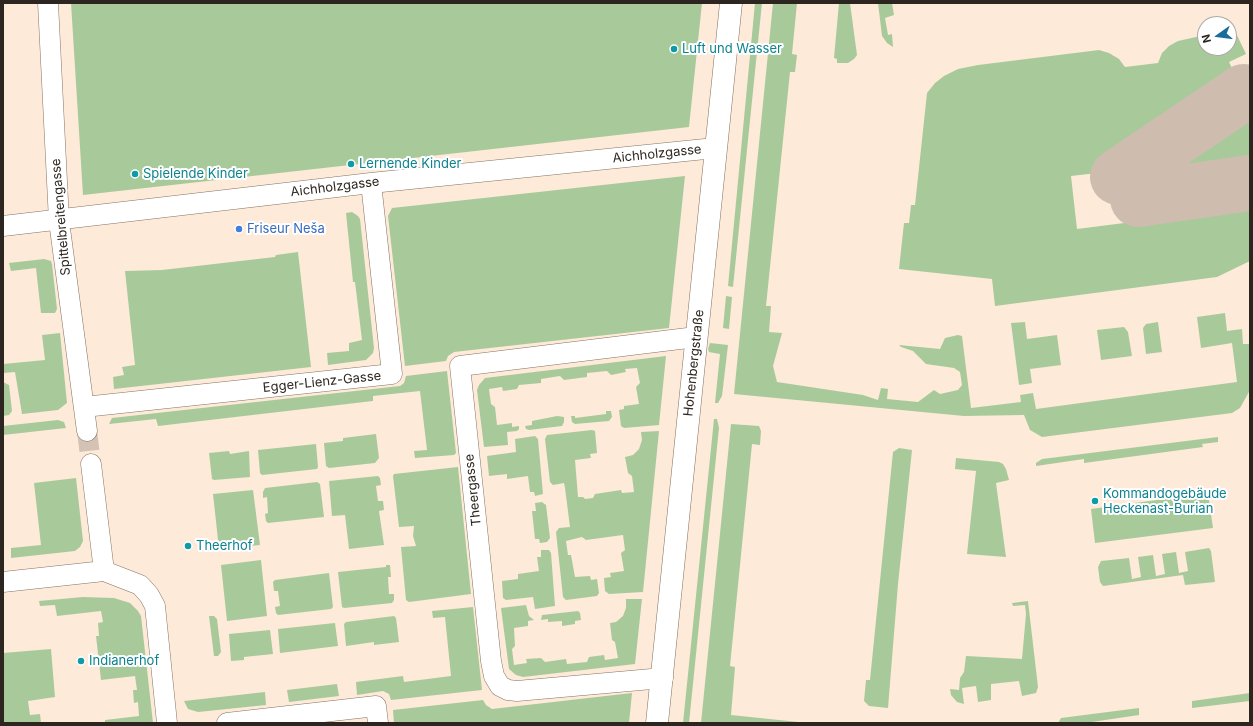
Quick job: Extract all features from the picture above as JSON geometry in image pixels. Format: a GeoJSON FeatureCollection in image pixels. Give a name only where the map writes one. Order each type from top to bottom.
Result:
{"type":"FeatureCollection","features":[{"type":"Feature","properties":{"kind":"street","name":"Spittelbreitengasse"},"geometry":{"type":"LineString","coordinates":[[48,3],[59,221],[87,431]]}},
{"type":"Feature","properties":{"kind":"street","name":"Hohenbergstraße"},"geometry":{"type":"LineString","coordinates":[[657,723],[663,678],[696,337],[731,3]]}},
{"type":"Feature","properties":{"kind":"street","name":"Aichholzgasse"},"geometry":{"type":"LineString","coordinates":[[3,226],[59,221],[371,183],[716,148]]}},
{"type":"Feature","properties":{"kind":"street","name":"Egger-Lienz-Gasse"},"geometry":{"type":"LineString","coordinates":[[84,407],[392,374],[371,183]]}},
{"type":"Feature","properties":{"kind":"street","name":"Theergasse"},"geometry":{"type":"LineString","coordinates":[[663,678],[517,691],[508,690],[500,686],[494,676],[491,660],[460,366],[696,337]]}},
{"type":"Feature","properties":{"kind":"street"},"geometry":{"type":"LineString","coordinates":[[91,464],[104,571]]}},
{"type":"Feature","properties":{"kind":"street"},"geometry":{"type":"LineString","coordinates":[[3,582],[104,571],[140,585],[149,595],[155,606],[167,723]]}},
{"type":"Feature","properties":{"kind":"street"},"geometry":{"type":"LineString","coordinates":[[227,723],[376,706],[378,723]]}},
{"type":"Feature","properties":{"kind":"green space"},"geometry":{"type":"Polygon","coordinates":[[[71,3],[702,3],[689,127],[83,195],[71,3]]]}},
{"type":"Feature","properties":{"kind":"green space"},"geometry":{"type":"Polygon","coordinates":[[[755,3],[762,3],[733,287],[728,286],[755,3]]]}},
{"type":"Feature","properties":{"kind":"green space"},"geometry":{"type":"Polygon","coordinates":[[[773,3],[797,3],[792,54],[797,55],[795,72],[790,72],[766,306],[771,306],[769,332],[782,333],[773,366],[777,382],[863,395],[878,400],[881,388],[888,389],[887,399],[918,402],[934,390],[940,394],[958,390],[962,385],[960,372],[954,368],[926,364],[913,351],[899,345],[940,349],[945,338],[958,335],[962,336],[971,408],[1021,402],[1020,395],[1033,393],[1036,409],[1237,382],[1232,343],[1201,348],[1197,317],[1225,313],[1227,331],[1242,329],[1243,344],[1250,344],[1250,390],[1240,408],[1232,413],[1042,437],[1030,430],[1024,415],[964,416],[734,394],[773,3]]]}},
{"type":"Feature","properties":{"kind":"green space"},"geometry":{"type":"Polygon","coordinates":[[[839,3],[850,3],[857,55],[848,63],[837,63],[837,59],[834,58],[839,3]]]}},
{"type":"Feature","properties":{"kind":"green space"},"geometry":{"type":"Polygon","coordinates":[[[878,3],[892,3],[894,15],[885,18],[888,35],[892,34],[893,47],[887,43],[882,36],[878,3]]]}},
{"type":"Feature","properties":{"kind":"green space"},"geometry":{"type":"Polygon","coordinates":[[[1237,35],[1246,54],[1229,62],[1242,89],[1123,170],[1071,176],[1077,229],[1140,221],[1138,205],[1250,188],[1250,261],[1217,277],[995,306],[992,279],[899,269],[904,223],[909,223],[911,205],[915,205],[927,93],[935,83],[944,76],[958,69],[978,65],[1099,50],[1109,53],[1119,59],[1125,67],[1158,63],[1162,53],[1169,46],[1178,41],[1197,37],[1197,56],[1237,56],[1237,35]]]}},
{"type":"Feature","properties":{"kind":"green space"},"geometry":{"type":"Polygon","coordinates":[[[1246,96],[1250,104],[1250,177],[1137,193],[1134,171],[1246,96]]]}},
{"type":"Feature","properties":{"kind":"green space"},"geometry":{"type":"Polygon","coordinates":[[[685,176],[669,328],[454,352],[448,356],[446,361],[405,366],[388,216],[392,208],[685,176]]]}},
{"type":"Feature","properties":{"kind":"green space"},"geometry":{"type":"Polygon","coordinates":[[[352,212],[360,219],[374,348],[373,353],[366,360],[328,365],[327,353],[349,351],[349,343],[362,340],[355,282],[353,282],[346,213],[352,212]]]}},
{"type":"Feature","properties":{"kind":"green space"},"geometry":{"type":"Polygon","coordinates":[[[298,252],[311,367],[114,389],[113,377],[124,375],[122,367],[135,365],[125,271],[162,270],[275,257],[276,255],[298,252]]]}},
{"type":"Feature","properties":{"kind":"green space"},"geometry":{"type":"Polygon","coordinates":[[[44,259],[51,261],[52,264],[57,309],[55,313],[41,313],[36,268],[11,271],[9,263],[44,259]]]}},
{"type":"Feature","properties":{"kind":"green space"},"geometry":{"type":"Polygon","coordinates":[[[726,296],[732,297],[729,329],[723,328],[726,296]]]}},
{"type":"Feature","properties":{"kind":"green space"},"geometry":{"type":"Polygon","coordinates":[[[1025,322],[1027,339],[1057,335],[1061,365],[1030,369],[1032,383],[1019,385],[1011,323],[1025,322]]]}},
{"type":"Feature","properties":{"kind":"green space"},"geometry":{"type":"Polygon","coordinates":[[[1158,322],[1162,352],[1146,354],[1143,328],[1146,324],[1158,322]]]}},
{"type":"Feature","properties":{"kind":"green space"},"geometry":{"type":"Polygon","coordinates":[[[1124,327],[1128,332],[1132,356],[1101,360],[1097,330],[1124,327]]]}},
{"type":"Feature","properties":{"kind":"green space"},"geometry":{"type":"Polygon","coordinates":[[[60,333],[67,403],[58,410],[22,414],[15,372],[3,373],[3,364],[45,360],[42,335],[60,333]]]}},
{"type":"Feature","properties":{"kind":"green space"},"geometry":{"type":"Polygon","coordinates":[[[710,343],[728,345],[722,396],[718,403],[715,403],[720,354],[709,352],[708,349],[710,343]]]}},
{"type":"Feature","properties":{"kind":"green space"},"geometry":{"type":"Polygon","coordinates":[[[666,356],[659,425],[624,428],[621,426],[619,410],[624,409],[624,406],[639,404],[636,387],[640,383],[637,368],[625,369],[626,372],[611,375],[607,371],[587,373],[587,377],[564,380],[560,376],[541,379],[541,383],[519,385],[517,389],[503,391],[502,387],[489,389],[491,404],[495,407],[497,425],[512,423],[512,427],[519,426],[519,429],[517,431],[507,432],[508,445],[484,447],[477,390],[485,378],[666,356]]]}},
{"type":"Feature","properties":{"kind":"green space"},"geometry":{"type":"Polygon","coordinates":[[[447,371],[456,453],[454,455],[415,458],[414,451],[427,450],[420,391],[373,396],[373,401],[158,426],[156,419],[109,424],[112,418],[400,386],[404,383],[406,376],[447,371]]]}},
{"type":"Feature","properties":{"kind":"green space"},"geometry":{"type":"Polygon","coordinates":[[[3,382],[9,385],[12,411],[9,415],[3,416],[3,382]]]}},
{"type":"Feature","properties":{"kind":"green space"},"geometry":{"type":"Polygon","coordinates":[[[606,411],[611,411],[612,417],[609,421],[575,424],[572,422],[571,416],[575,416],[575,418],[606,414],[606,411]]]}},
{"type":"Feature","properties":{"kind":"green space"},"geometry":{"type":"Polygon","coordinates":[[[557,416],[564,417],[562,426],[529,430],[526,429],[525,426],[532,425],[532,421],[557,416]]]}},
{"type":"Feature","properties":{"kind":"green space"},"geometry":{"type":"Polygon","coordinates":[[[714,419],[717,419],[719,428],[689,723],[683,723],[714,419]]]}},
{"type":"Feature","properties":{"kind":"green space"},"geometry":{"type":"Polygon","coordinates":[[[58,420],[64,422],[66,428],[3,435],[3,426],[58,420]]]}},
{"type":"Feature","properties":{"kind":"green space"},"geometry":{"type":"Polygon","coordinates":[[[731,424],[759,426],[761,431],[760,445],[752,444],[730,666],[735,667],[731,715],[808,723],[701,723],[731,424]]]}},
{"type":"Feature","properties":{"kind":"green space"},"geometry":{"type":"Polygon","coordinates":[[[592,430],[595,431],[597,453],[590,454],[591,458],[575,460],[578,497],[583,497],[585,499],[593,498],[595,494],[621,490],[622,493],[634,492],[632,476],[628,473],[625,457],[633,455],[639,449],[642,440],[641,432],[659,431],[643,592],[609,594],[605,591],[604,578],[611,577],[610,573],[624,571],[621,553],[625,550],[623,535],[586,540],[582,537],[566,541],[568,555],[571,555],[575,577],[590,576],[591,580],[597,579],[599,593],[597,596],[566,600],[563,597],[556,532],[559,528],[570,527],[565,488],[564,483],[553,485],[550,482],[545,439],[547,435],[592,430]]]}},
{"type":"Feature","properties":{"kind":"green space"},"geometry":{"type":"Polygon","coordinates":[[[376,434],[379,458],[375,463],[329,468],[326,466],[324,443],[343,441],[343,438],[376,434]]]}},
{"type":"Feature","properties":{"kind":"green space"},"geometry":{"type":"Polygon","coordinates":[[[535,436],[538,439],[543,494],[535,496],[534,492],[530,492],[528,476],[507,479],[507,474],[489,476],[487,456],[516,452],[515,439],[535,436]]]}},
{"type":"Feature","properties":{"kind":"green space"},"geometry":{"type":"Polygon","coordinates":[[[1218,437],[1218,442],[1202,444],[1203,447],[1084,463],[1084,459],[1036,466],[1036,463],[1042,459],[1218,437]]]}},
{"type":"Feature","properties":{"kind":"green space"},"geometry":{"type":"Polygon","coordinates":[[[316,444],[317,469],[262,475],[260,473],[258,450],[316,444]]]}},
{"type":"Feature","properties":{"kind":"green space"},"geometry":{"type":"Polygon","coordinates":[[[899,448],[912,450],[898,584],[888,708],[869,706],[864,701],[866,680],[870,680],[893,452],[899,448]]]}},
{"type":"Feature","properties":{"kind":"green space"},"geometry":{"type":"Polygon","coordinates":[[[229,451],[230,454],[249,451],[250,477],[212,479],[209,453],[229,451]]]}},
{"type":"Feature","properties":{"kind":"green space"},"geometry":{"type":"Polygon","coordinates":[[[956,458],[999,462],[1003,464],[1006,469],[1009,480],[996,483],[1006,557],[967,554],[976,471],[955,469],[956,458]]]}},
{"type":"Feature","properties":{"kind":"green space"},"geometry":{"type":"Polygon","coordinates":[[[458,467],[471,594],[409,602],[406,600],[401,547],[416,546],[413,536],[414,526],[399,527],[393,476],[394,474],[458,467]]]}},
{"type":"Feature","properties":{"kind":"green space"},"geometry":{"type":"Polygon","coordinates":[[[378,476],[380,478],[381,485],[376,486],[378,501],[383,501],[384,510],[379,511],[384,545],[349,549],[345,515],[332,516],[329,481],[378,476]]]}},
{"type":"Feature","properties":{"kind":"green space"},"geometry":{"type":"Polygon","coordinates":[[[76,478],[83,541],[80,547],[75,551],[11,558],[11,548],[41,545],[34,483],[76,478]]]}},
{"type":"Feature","properties":{"kind":"green space"},"geometry":{"type":"Polygon","coordinates":[[[317,482],[320,484],[324,517],[268,523],[266,521],[265,514],[268,513],[267,497],[263,498],[265,488],[317,482]]]}},
{"type":"Feature","properties":{"kind":"green space"},"geometry":{"type":"Polygon","coordinates":[[[253,490],[260,545],[219,549],[213,494],[253,490]]]}},
{"type":"Feature","properties":{"kind":"green space"},"geometry":{"type":"Polygon","coordinates":[[[1208,493],[1213,528],[1095,543],[1091,509],[1208,493]]]}},
{"type":"Feature","properties":{"kind":"green space"},"geometry":{"type":"Polygon","coordinates":[[[542,502],[546,505],[550,538],[547,542],[540,543],[539,539],[535,539],[532,511],[536,511],[535,503],[542,502]]]}},
{"type":"Feature","properties":{"kind":"green space"},"geometry":{"type":"Polygon","coordinates":[[[1209,548],[1211,551],[1215,582],[1185,585],[1183,575],[1103,586],[1100,582],[1098,567],[1101,561],[1129,558],[1132,579],[1141,577],[1138,557],[1153,555],[1156,576],[1165,574],[1162,554],[1176,552],[1179,573],[1188,571],[1185,552],[1209,548]]]}},
{"type":"Feature","properties":{"kind":"green space"},"geometry":{"type":"Polygon","coordinates":[[[541,550],[549,550],[551,553],[555,606],[535,609],[533,597],[506,600],[503,598],[502,581],[518,579],[518,574],[539,571],[537,557],[541,557],[541,550]]]}},
{"type":"Feature","properties":{"kind":"green space"},"geometry":{"type":"Polygon","coordinates":[[[261,560],[267,616],[227,621],[221,565],[261,560]]]}},
{"type":"Feature","properties":{"kind":"green space"},"geometry":{"type":"Polygon","coordinates":[[[386,565],[390,565],[391,577],[388,577],[389,594],[394,594],[394,600],[392,603],[342,607],[338,572],[386,567],[386,565]]]}},
{"type":"Feature","properties":{"kind":"green space"},"geometry":{"type":"Polygon","coordinates":[[[329,573],[333,607],[331,609],[278,615],[276,613],[275,607],[280,606],[278,591],[274,591],[273,582],[275,580],[329,573]]]}},
{"type":"Feature","properties":{"kind":"green space"},"geometry":{"type":"Polygon","coordinates":[[[83,597],[114,598],[130,603],[141,616],[153,723],[105,723],[105,720],[139,716],[138,702],[134,703],[133,690],[137,690],[135,676],[101,680],[96,636],[99,636],[98,623],[103,622],[101,611],[57,616],[55,605],[40,606],[39,601],[83,597]]]}},
{"type":"Feature","properties":{"kind":"green space"},"geometry":{"type":"Polygon","coordinates":[[[626,599],[642,599],[635,664],[523,677],[516,675],[509,669],[501,608],[526,605],[529,616],[534,620],[528,621],[528,626],[514,628],[515,646],[512,649],[514,665],[527,663],[526,659],[541,658],[545,662],[566,659],[567,664],[587,662],[589,657],[604,655],[605,660],[618,658],[615,642],[612,640],[610,623],[616,622],[623,616],[626,608],[626,599]]]}},
{"type":"Feature","properties":{"kind":"green space"},"geometry":{"type":"Polygon","coordinates":[[[1028,601],[1038,687],[1036,693],[1022,696],[1019,681],[991,684],[991,700],[978,702],[976,686],[962,688],[964,704],[957,702],[951,695],[950,689],[959,690],[960,678],[964,672],[966,656],[1022,659],[1026,614],[1025,605],[1013,606],[1012,603],[1028,601]]]}},
{"type":"Feature","properties":{"kind":"green space"},"geometry":{"type":"Polygon","coordinates":[[[473,607],[482,690],[391,700],[389,694],[383,691],[357,695],[356,682],[403,676],[404,682],[451,676],[445,617],[433,618],[432,611],[473,607]]]}},
{"type":"Feature","properties":{"kind":"green space"},"geometry":{"type":"Polygon","coordinates":[[[578,611],[580,613],[581,620],[575,621],[575,624],[562,626],[562,621],[548,622],[548,619],[541,620],[542,615],[578,611]]]}},
{"type":"Feature","properties":{"kind":"green space"},"geometry":{"type":"Polygon","coordinates":[[[209,616],[214,616],[217,619],[221,652],[218,656],[214,656],[209,616]]]}},
{"type":"Feature","properties":{"kind":"green space"},"geometry":{"type":"Polygon","coordinates":[[[394,616],[396,618],[399,642],[374,645],[374,642],[346,646],[344,624],[346,622],[394,616]]]}},
{"type":"Feature","properties":{"kind":"green space"},"geometry":{"type":"Polygon","coordinates":[[[335,623],[338,646],[280,653],[278,629],[335,623]]]}},
{"type":"Feature","properties":{"kind":"green space"},"geometry":{"type":"Polygon","coordinates":[[[270,630],[273,654],[244,657],[244,660],[231,661],[229,634],[270,630]]]}},
{"type":"Feature","properties":{"kind":"green space"},"geometry":{"type":"Polygon","coordinates":[[[51,649],[55,697],[28,701],[30,715],[40,714],[41,723],[3,723],[3,653],[51,649]]]}},
{"type":"Feature","properties":{"kind":"green space"},"geometry":{"type":"Polygon","coordinates":[[[337,684],[339,696],[289,702],[287,690],[337,684]]]}},
{"type":"Feature","properties":{"kind":"green space"},"geometry":{"type":"Polygon","coordinates":[[[265,692],[266,705],[198,712],[188,709],[184,701],[265,692]]]}},
{"type":"Feature","properties":{"kind":"green space"},"geometry":{"type":"Polygon","coordinates":[[[632,693],[629,723],[394,723],[393,710],[483,700],[486,705],[492,709],[632,693]]]}},
{"type":"Feature","properties":{"kind":"green space"},"geometry":{"type":"Polygon","coordinates":[[[1250,693],[1250,701],[1192,708],[1192,701],[1250,693]]]}},
{"type":"Feature","properties":{"kind":"green space"},"geometry":{"type":"Polygon","coordinates":[[[1139,708],[1139,715],[1085,723],[1058,723],[1061,718],[1139,708]]]}},
{"type":"Feature","properties":{"kind":"taxiway"},"geometry":{"type":"LineString","coordinates":[[1118,177],[1244,92]]}},
{"type":"Feature","properties":{"kind":"taxiway"},"geometry":{"type":"LineString","coordinates":[[1138,199],[1250,183]]}},
{"type":"Feature","properties":{"kind":"tunnel"},"geometry":{"type":"LineString","coordinates":[[87,431],[91,464]]}},
{"type":"Feature","properties":{"kind":"place","name":"Luft und Wasser"},"geometry":{"type":"Point","coordinates":[674,49]}},
{"type":"Feature","properties":{"kind":"place","name":"Lernende Kinder"},"geometry":{"type":"Point","coordinates":[351,164]}},
{"type":"Feature","properties":{"kind":"place","name":"Spielende Kinder"},"geometry":{"type":"Point","coordinates":[135,174]}},
{"type":"Feature","properties":{"kind":"place","name":"Friseur Neša"},"geometry":{"type":"Point","coordinates":[239,229]}},
{"type":"Feature","properties":{"kind":"place","name":"Kommandogebäude Heckenast-Burian"},"geometry":{"type":"Point","coordinates":[1095,501]}},
{"type":"Feature","properties":{"kind":"place","name":"Theerhof"},"geometry":{"type":"Point","coordinates":[188,546]}},
{"type":"Feature","properties":{"kind":"place","name":"Indianerhof"},"geometry":{"type":"Point","coordinates":[81,661]}}]}
